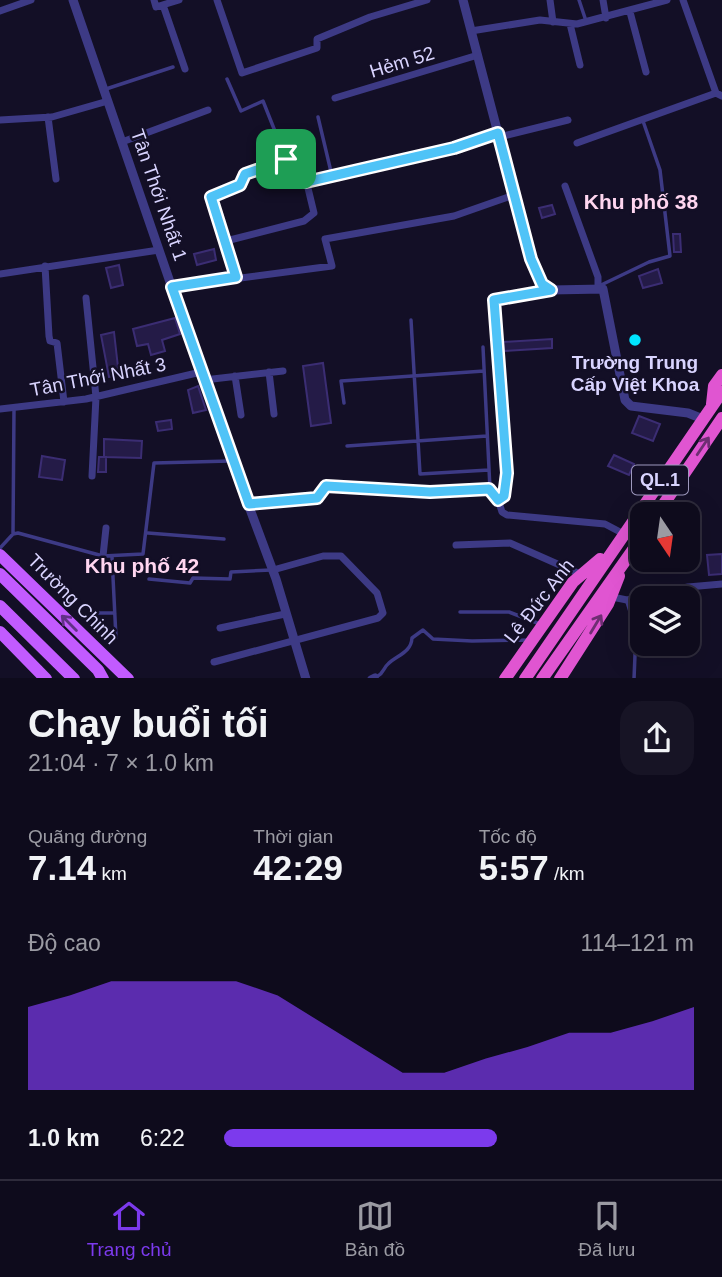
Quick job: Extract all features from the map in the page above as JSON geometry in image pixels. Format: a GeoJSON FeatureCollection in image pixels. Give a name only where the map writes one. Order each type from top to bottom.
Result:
{"type":"FeatureCollection","features":[{"type":"Feature","properties":{"kind":"highway","name":"Lê Đức Anh"},"geometry":{"type":"LineString","coordinates":[[711,407],[714,386],[722,375]]}},
{"type":"Feature","properties":{"kind":"highway","name":"Lê Đức Anh"},"geometry":{"type":"LineString","coordinates":[[525,678],[622,533],[722,392]]}},
{"type":"Feature","properties":{"kind":"highway","name":"QL.1"},"geometry":{"type":"LineString","coordinates":[[665,502],[722,418]]}},
{"type":"Feature","properties":{"kind":"highway","name":"Lê Đức Anh"},"geometry":{"type":"LineString","coordinates":[[505,678],[580,574],[609,553]]}},
{"type":"Feature","properties":{"kind":"highway"},"geometry":{"type":"LineString","coordinates":[[542,678],[630,555]]}},
{"type":"Feature","properties":{"kind":"highway"},"geometry":{"type":"LineString","coordinates":[[560,678],[612,597],[623,566]]}},
{"type":"Feature","properties":{"kind":"main road","name":"Trường Chinh"},"geometry":{"type":"LineString","coordinates":[[0,555],[111,675]]}},
{"type":"Feature","properties":{"kind":"main road","name":"Trường Chinh"},"geometry":{"type":"LineString","coordinates":[[0,574],[79,651],[111,675]]}},
{"type":"Feature","properties":{"kind":"main road"},"geometry":{"type":"LineString","coordinates":[[0,607],[74,678]]}},
{"type":"Feature","properties":{"kind":"main road"},"geometry":{"type":"LineString","coordinates":[[0,632],[47,678]]}},
{"type":"Feature","properties":{"kind":"main road"},"geometry":{"type":"LineString","coordinates":[[34,640],[63,678]]}},
{"type":"Feature","properties":{"kind":"main road","name":"Trường Chinh"},"geometry":{"type":"LineString","coordinates":[[79,651],[111,675]]}},
{"type":"Feature","properties":{"kind":"street"},"geometry":{"type":"LineString","coordinates":[[0,11],[31,0]]}},
{"type":"Feature","properties":{"kind":"street","name":"Tân Thới Nhất 1"},"geometry":{"type":"LineString","coordinates":[[74,0],[202,376],[273,570],[303,678]]}},
{"type":"Feature","properties":{"kind":"street"},"geometry":{"type":"LineString","coordinates":[[154,0],[156,6],[179,0]]}},
{"type":"Feature","properties":{"kind":"street"},"geometry":{"type":"LineString","coordinates":[[217,0],[242,74],[317,48],[317,39],[370,17],[427,0]]}},
{"type":"Feature","properties":{"kind":"street"},"geometry":{"type":"LineString","coordinates":[[463,0],[531,259],[542,284],[551,290]]}},
{"type":"Feature","properties":{"kind":"street"},"geometry":{"type":"LineString","coordinates":[[550,0],[553,22]]}},
{"type":"Feature","properties":{"kind":"street"},"geometry":{"type":"LineString","coordinates":[[603,0],[606,18]]}},
{"type":"Feature","properties":{"kind":"street"},"geometry":{"type":"LineString","coordinates":[[471,31],[528,22],[570,24],[606,18],[667,0]]}},
{"type":"Feature","properties":{"kind":"street"},"geometry":{"type":"LineString","coordinates":[[577,143],[719,95],[683,0]]}},
{"type":"Feature","properties":{"kind":"street"},"geometry":{"type":"LineString","coordinates":[[163,5],[185,69]]}},
{"type":"Feature","properties":{"kind":"street"},"geometry":{"type":"LineString","coordinates":[[630,12],[646,72]]}},
{"type":"Feature","properties":{"kind":"street"},"geometry":{"type":"LineString","coordinates":[[570,24],[580,65]]}},
{"type":"Feature","properties":{"kind":"street","name":"Hẻm 52"},"geometry":{"type":"LineString","coordinates":[[335,99],[478,55]]}},
{"type":"Feature","properties":{"kind":"street"},"geometry":{"type":"LineString","coordinates":[[0,120],[48,117],[108,102]]}},
{"type":"Feature","properties":{"kind":"street"},"geometry":{"type":"LineString","coordinates":[[122,142],[208,110]]}},
{"type":"Feature","properties":{"kind":"street"},"geometry":{"type":"LineString","coordinates":[[48,117],[56,179]]}},
{"type":"Feature","properties":{"kind":"street"},"geometry":{"type":"LineString","coordinates":[[306,182],[568,120]]}},
{"type":"Feature","properties":{"kind":"street"},"geometry":{"type":"LineString","coordinates":[[226,241],[304,221],[314,213],[300,155],[245,174],[240,185],[211,197],[236,277]]}},
{"type":"Feature","properties":{"kind":"street"},"geometry":{"type":"LineString","coordinates":[[565,186],[598,287]]}},
{"type":"Feature","properties":{"kind":"street"},"geometry":{"type":"LineString","coordinates":[[172,287],[332,266],[325,239],[454,216],[514,195]]}},
{"type":"Feature","properties":{"kind":"street"},"geometry":{"type":"LineString","coordinates":[[0,274],[159,250]]}},
{"type":"Feature","properties":{"kind":"street"},"geometry":{"type":"LineString","coordinates":[[45,266],[49,336],[50,341],[57,343],[64,402]]}},
{"type":"Feature","properties":{"kind":"street"},"geometry":{"type":"LineString","coordinates":[[498,500],[507,489],[507,473],[494,300],[551,290],[603,289],[625,400],[643,409],[688,413],[703,419]]}},
{"type":"Feature","properties":{"kind":"street"},"geometry":{"type":"LineString","coordinates":[[86,298],[96,397],[92,476]]}},
{"type":"Feature","properties":{"kind":"street","name":"Tân Thới Nhất 3"},"geometry":{"type":"LineString","coordinates":[[0,410],[96,397],[202,376],[235,376],[283,370]]}},
{"type":"Feature","properties":{"kind":"street"},"geometry":{"type":"LineString","coordinates":[[269,372],[274,414]]}},
{"type":"Feature","properties":{"kind":"street"},"geometry":{"type":"LineString","coordinates":[[235,376],[241,415]]}},
{"type":"Feature","properties":{"kind":"street"},"geometry":{"type":"LineString","coordinates":[[489,489],[498,500],[502,512],[507,515],[605,524],[622,533]]}},
{"type":"Feature","properties":{"kind":"street"},"geometry":{"type":"LineString","coordinates":[[106,528],[107,556]]}},
{"type":"Feature","properties":{"kind":"street"},"geometry":{"type":"LineString","coordinates":[[456,545],[510,543],[580,574]]}},
{"type":"Feature","properties":{"kind":"street"},"geometry":{"type":"LineString","coordinates":[[214,662],[295,643],[378,618],[383,614],[377,593],[341,556],[323,556],[273,570]]}},
{"type":"Feature","properties":{"kind":"street"},"geometry":{"type":"LineString","coordinates":[[612,597],[627,600],[688,587],[722,584]]}},
{"type":"Feature","properties":{"kind":"street"},"geometry":{"type":"LineString","coordinates":[[220,628],[285,614]]}},
{"type":"Feature","properties":{"kind":"lane"},"geometry":{"type":"LineString","coordinates":[[579,0],[586,21]]}},
{"type":"Feature","properties":{"kind":"lane"},"geometry":{"type":"LineString","coordinates":[[104,90],[173,67]]}},
{"type":"Feature","properties":{"kind":"lane"},"geometry":{"type":"LineString","coordinates":[[227,79],[242,111],[263,101],[286,159]]}},
{"type":"Feature","properties":{"kind":"lane"},"geometry":{"type":"LineString","coordinates":[[318,117],[332,176]]}},
{"type":"Feature","properties":{"kind":"lane"},"geometry":{"type":"LineString","coordinates":[[598,287],[649,262],[670,256],[660,170],[642,119]]}},
{"type":"Feature","properties":{"kind":"lane"},"geometry":{"type":"LineString","coordinates":[[411,320],[420,474],[489,470]]}},
{"type":"Feature","properties":{"kind":"lane"},"geometry":{"type":"LineString","coordinates":[[249,504],[317,498],[326,486],[430,492],[489,489],[483,347]]}},
{"type":"Feature","properties":{"kind":"lane"},"geometry":{"type":"LineString","coordinates":[[344,403],[341,381],[484,371]]}},
{"type":"Feature","properties":{"kind":"lane"},"geometry":{"type":"LineString","coordinates":[[0,548],[13,534],[13,409]]}},
{"type":"Feature","properties":{"kind":"lane"},"geometry":{"type":"LineString","coordinates":[[347,446],[487,436]]}},
{"type":"Feature","properties":{"kind":"lane"},"geometry":{"type":"LineString","coordinates":[[13,534],[107,556],[143,554],[157,461],[232,461]]}},
{"type":"Feature","properties":{"kind":"lane"},"geometry":{"type":"LineString","coordinates":[[148,533],[224,539]]}},
{"type":"Feature","properties":{"kind":"lane"},"geometry":{"type":"LineString","coordinates":[[107,556],[116,613],[116,638]]}},
{"type":"Feature","properties":{"kind":"lane"},"geometry":{"type":"LineString","coordinates":[[149,579],[190,583],[193,578],[230,579],[232,572],[273,570]]}},
{"type":"Feature","properties":{"kind":"lane"},"geometry":{"type":"LineString","coordinates":[[627,600],[636,631],[634,678]]}},
{"type":"Feature","properties":{"kind":"lane"},"geometry":{"type":"LineString","coordinates":[[92,612],[116,613]]}},
{"type":"Feature","properties":{"kind":"lane"},"geometry":{"type":"LineString","coordinates":[[460,612],[509,612],[541,625]]}},
{"type":"Feature","properties":{"kind":"lane"},"geometry":{"type":"LineString","coordinates":[[373,678],[402,655],[411,645],[412,638],[423,630],[433,639],[471,642],[532,639]]}},
{"type":"Feature","properties":{"kind":"building"},"geometry":{"type":"Polygon","coordinates":[[[552,205],[555,214],[542,218],[539,208],[552,205]]]}},
{"type":"Feature","properties":{"kind":"building"},"geometry":{"type":"Polygon","coordinates":[[[673,234],[680,234],[681,252],[674,252],[673,234]]]}},
{"type":"Feature","properties":{"kind":"building"},"geometry":{"type":"Polygon","coordinates":[[[214,249],[216,260],[197,265],[194,254],[214,249]]]}},
{"type":"Feature","properties":{"kind":"building"},"geometry":{"type":"Polygon","coordinates":[[[119,265],[123,285],[111,288],[106,268],[119,265]]]}},
{"type":"Feature","properties":{"kind":"building"},"geometry":{"type":"Polygon","coordinates":[[[658,269],[662,283],[643,288],[639,276],[658,269]]]}},
{"type":"Feature","properties":{"kind":"building"},"geometry":{"type":"Polygon","coordinates":[[[175,318],[180,334],[162,340],[165,351],[151,355],[148,344],[137,346],[133,329],[175,318]]]}},
{"type":"Feature","properties":{"kind":"building"},"geometry":{"type":"Polygon","coordinates":[[[114,332],[119,376],[109,377],[101,335],[114,332]]]}},
{"type":"Feature","properties":{"kind":"building"},"geometry":{"type":"Polygon","coordinates":[[[552,339],[552,348],[504,351],[503,342],[552,339]]]}},
{"type":"Feature","properties":{"kind":"building"},"geometry":{"type":"Polygon","coordinates":[[[323,363],[331,423],[311,426],[303,366],[323,363]]]}},
{"type":"Feature","properties":{"kind":"building"},"geometry":{"type":"Polygon","coordinates":[[[198,386],[206,410],[193,413],[188,390],[198,386]]]}},
{"type":"Feature","properties":{"kind":"building"},"geometry":{"type":"Polygon","coordinates":[[[639,416],[660,424],[653,441],[632,433],[639,416]]]}},
{"type":"Feature","properties":{"kind":"building"},"geometry":{"type":"Polygon","coordinates":[[[171,420],[172,429],[158,431],[156,422],[171,420]]]}},
{"type":"Feature","properties":{"kind":"building"},"geometry":{"type":"Polygon","coordinates":[[[104,439],[142,441],[141,458],[104,457],[104,439]]]}},
{"type":"Feature","properties":{"kind":"building"},"geometry":{"type":"Polygon","coordinates":[[[614,455],[634,464],[629,475],[608,466],[614,455]]]}},
{"type":"Feature","properties":{"kind":"building"},"geometry":{"type":"Polygon","coordinates":[[[42,456],[65,460],[62,480],[39,477],[42,456]]]}},
{"type":"Feature","properties":{"kind":"building"},"geometry":{"type":"Polygon","coordinates":[[[99,457],[106,457],[106,472],[98,472],[99,457]]]}},
{"type":"Feature","properties":{"kind":"building"},"geometry":{"type":"Polygon","coordinates":[[[722,554],[722,574],[709,575],[707,555],[722,554]]]}},
{"type":"Feature","properties":{"kind":"place","name":"Trường Trung Cấp Việt Khoa"},"geometry":{"type":"Point","coordinates":[635,340]}},
{"type":"Feature","properties":{"kind":"district","name":"Khu phố 38"},"geometry":{"type":"Point","coordinates":[641,201]}},
{"type":"Feature","properties":{"kind":"district","name":"Khu phố 42"},"geometry":{"type":"Point","coordinates":[142,565]}},
{"type":"Feature","properties":{"kind":"route"},"geometry":{"type":"LineString","coordinates":[[498,133],[531,259],[542,284],[551,290],[494,300],[507,473],[507,489],[504,496],[498,500],[489,489],[430,492],[326,486],[317,498],[249,504],[172,287],[236,277],[211,197],[240,185],[245,174],[286,159],[300,155],[306,182],[454,148],[498,133]]}}]}
